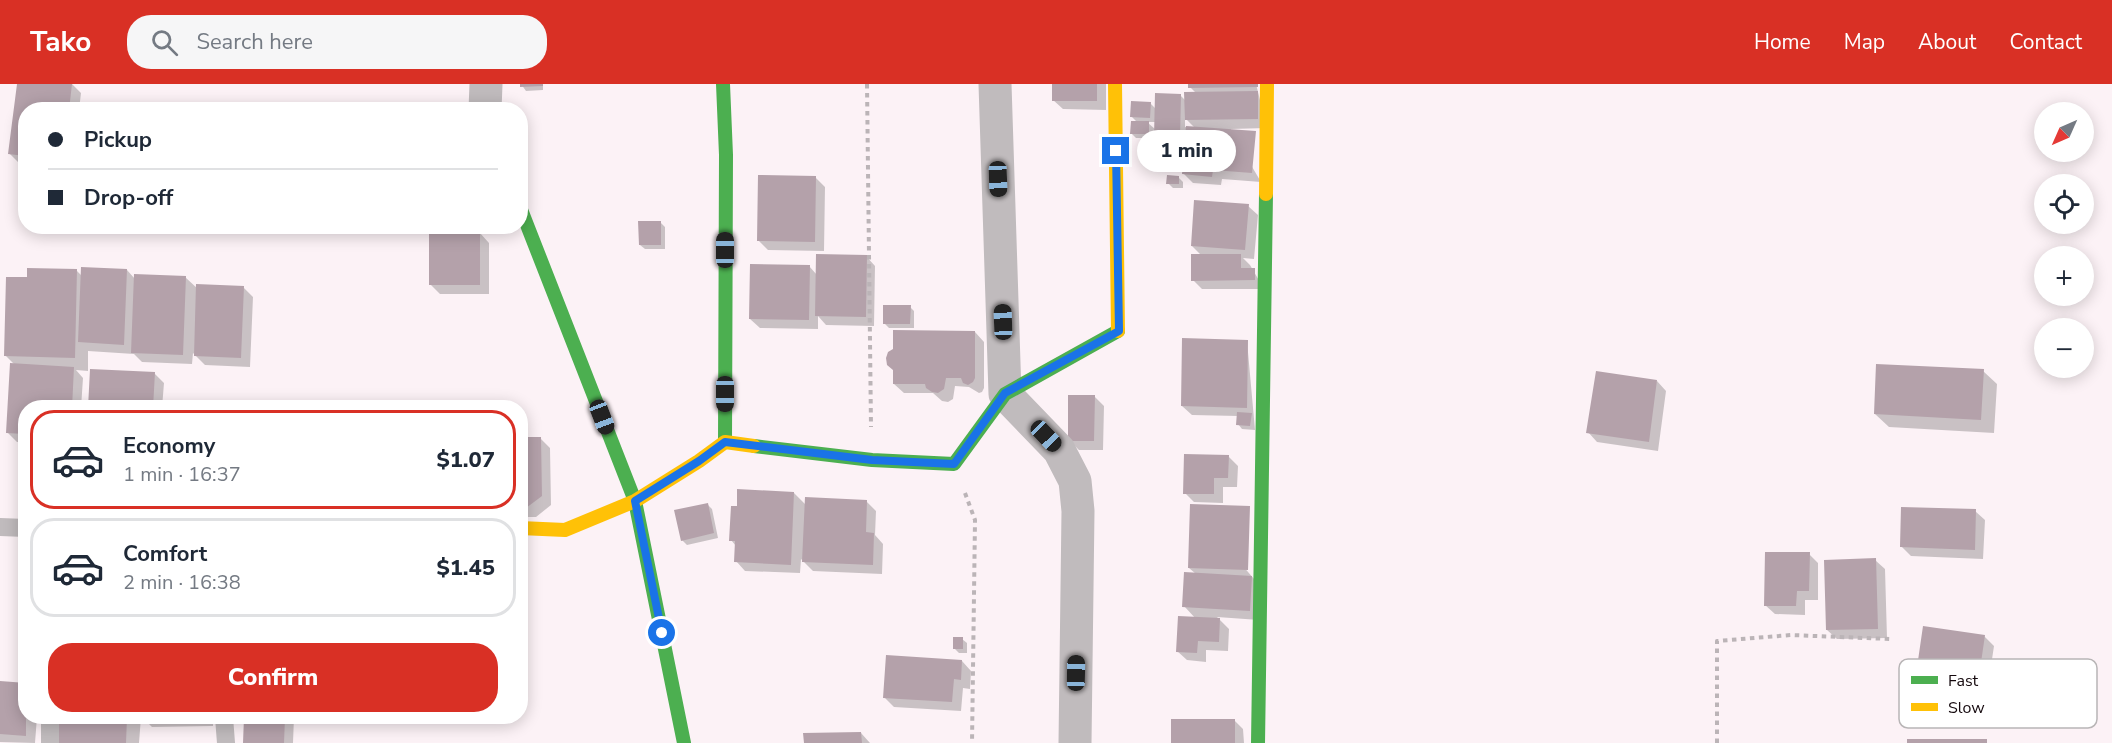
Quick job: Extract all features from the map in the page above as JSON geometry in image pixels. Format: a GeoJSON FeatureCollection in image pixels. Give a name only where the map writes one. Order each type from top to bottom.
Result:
{"type":"FeatureCollection","features":[{"type":"Feature","properties":{"kind":"street"},"geometry":{"type":"LineString","coordinates":[[485,102],[486,84]]}},
{"type":"Feature","properties":{"kind":"street"},"geometry":{"type":"LineString","coordinates":[[723,84],[726,155],[725,442]]}},
{"type":"Feature","properties":{"kind":"street"},"geometry":{"type":"LineString","coordinates":[[995,84],[1005,393],[1059,450],[1075,481],[1078,511],[1075,743]]}},
{"type":"Feature","properties":{"kind":"street"},"geometry":{"type":"LineString","coordinates":[[528,528],[565,530],[635,501],[725,442],[872,460],[954,464],[1005,393],[1119,331],[1115,84]]}},
{"type":"Feature","properties":{"kind":"street"},"geometry":{"type":"LineString","coordinates":[[1258,743],[1267,84]]}},
{"type":"Feature","properties":{"kind":"street"},"geometry":{"type":"LineString","coordinates":[[528,227],[635,501],[684,743]]}},
{"type":"Feature","properties":{"kind":"lane"},"geometry":{"type":"LineString","coordinates":[[0,526],[18,527]]}},
{"type":"Feature","properties":{"kind":"lane"},"geometry":{"type":"LineString","coordinates":[[50,724],[50,743]]}},
{"type":"Feature","properties":{"kind":"lane"},"geometry":{"type":"LineString","coordinates":[[225,724],[226,743]]}},
{"type":"Feature","properties":{"kind":"path"},"geometry":{"type":"LineString","coordinates":[[867,84],[872,460]]}},
{"type":"Feature","properties":{"kind":"path"},"geometry":{"type":"LineString","coordinates":[[954,464],[975,520],[972,743]]}},
{"type":"Feature","properties":{"kind":"path"},"geometry":{"type":"LineString","coordinates":[[1717,743],[1718,641],[1791,635],[1890,639]]}},
{"type":"Feature","properties":{"kind":"building"},"geometry":{"type":"Polygon","coordinates":[[[17,84],[72,84],[70,102],[18,102],[18,155],[8,154],[17,84]]]}},
{"type":"Feature","properties":{"kind":"building"},"geometry":{"type":"Polygon","coordinates":[[[520,84],[543,84],[543,86],[520,87],[520,84]]]}},
{"type":"Feature","properties":{"kind":"building"},"geometry":{"type":"Polygon","coordinates":[[[1052,84],[1097,84],[1097,101],[1052,101],[1052,84]]]}},
{"type":"Feature","properties":{"kind":"building"},"geometry":{"type":"Polygon","coordinates":[[[1188,84],[1258,84],[1258,87],[1188,88],[1188,84]]]}},
{"type":"Feature","properties":{"kind":"building"},"geometry":{"type":"Polygon","coordinates":[[[1258,91],[1258,119],[1185,120],[1184,92],[1258,91]]]}},
{"type":"Feature","properties":{"kind":"building"},"geometry":{"type":"Polygon","coordinates":[[[1155,93],[1181,94],[1180,138],[1154,137],[1155,93]]]}},
{"type":"Feature","properties":{"kind":"building"},"geometry":{"type":"Polygon","coordinates":[[[1131,101],[1151,102],[1150,118],[1130,117],[1131,101]]]}},
{"type":"Feature","properties":{"kind":"building"},"geometry":{"type":"Polygon","coordinates":[[[1131,121],[1149,121],[1149,134],[1130,134],[1131,121]]]}},
{"type":"Feature","properties":{"kind":"building"},"geometry":{"type":"Polygon","coordinates":[[[1186,126],[1256,131],[1252,173],[1213,170],[1212,177],[1182,174],[1186,126]]]}},
{"type":"Feature","properties":{"kind":"building"},"geometry":{"type":"Polygon","coordinates":[[[758,175],[816,176],[815,242],[757,241],[758,175]]]}},
{"type":"Feature","properties":{"kind":"building"},"geometry":{"type":"Polygon","coordinates":[[[1167,175],[1179,176],[1179,184],[1166,184],[1167,175]]]}},
{"type":"Feature","properties":{"kind":"building"},"geometry":{"type":"Polygon","coordinates":[[[1194,200],[1249,204],[1245,250],[1191,246],[1194,200]]]}},
{"type":"Feature","properties":{"kind":"building"},"geometry":{"type":"Polygon","coordinates":[[[638,221],[661,221],[661,245],[639,245],[638,221]]]}},
{"type":"Feature","properties":{"kind":"building"},"geometry":{"type":"Polygon","coordinates":[[[429,234],[480,234],[480,285],[429,285],[429,234]]]}},
{"type":"Feature","properties":{"kind":"building"},"geometry":{"type":"Polygon","coordinates":[[[816,254],[867,255],[866,317],[815,316],[816,254]]]}},
{"type":"Feature","properties":{"kind":"building"},"geometry":{"type":"Polygon","coordinates":[[[1191,254],[1241,254],[1241,268],[1255,268],[1255,280],[1191,281],[1191,254]]]}},
{"type":"Feature","properties":{"kind":"building"},"geometry":{"type":"Polygon","coordinates":[[[750,264],[810,265],[809,320],[749,319],[750,264]]]}},
{"type":"Feature","properties":{"kind":"building"},"geometry":{"type":"Polygon","coordinates":[[[81,267],[127,269],[124,345],[78,342],[81,267]]]}},
{"type":"Feature","properties":{"kind":"building"},"geometry":{"type":"Polygon","coordinates":[[[27,268],[77,269],[75,358],[4,356],[6,277],[27,277],[27,268]]]}},
{"type":"Feature","properties":{"kind":"building"},"geometry":{"type":"Polygon","coordinates":[[[134,274],[186,276],[183,355],[131,353],[134,274]]]}},
{"type":"Feature","properties":{"kind":"building"},"geometry":{"type":"Polygon","coordinates":[[[196,284],[244,286],[241,358],[194,356],[196,284]]]}},
{"type":"Feature","properties":{"kind":"building"},"geometry":{"type":"Polygon","coordinates":[[[883,305],[911,305],[910,324],[883,324],[883,305]]]}},
{"type":"Feature","properties":{"kind":"building"},"geometry":{"type":"Polygon","coordinates":[[[893,330],[975,331],[975,378],[973,382],[968,385],[963,383],[961,378],[946,378],[944,389],[938,393],[926,388],[925,384],[893,384],[893,370],[887,365],[886,358],[888,352],[893,349],[893,330]]]}},
{"type":"Feature","properties":{"kind":"building"},"geometry":{"type":"Polygon","coordinates":[[[1182,338],[1248,340],[1247,408],[1181,406],[1182,338]]]}},
{"type":"Feature","properties":{"kind":"building"},"geometry":{"type":"Polygon","coordinates":[[[10,363],[74,367],[72,400],[18,400],[18,434],[6,433],[10,363]]]}},
{"type":"Feature","properties":{"kind":"building"},"geometry":{"type":"Polygon","coordinates":[[[1876,364],[1984,369],[1981,420],[1874,414],[1876,364]]]}},
{"type":"Feature","properties":{"kind":"building"},"geometry":{"type":"Polygon","coordinates":[[[90,369],[155,372],[153,400],[88,400],[90,369]]]}},
{"type":"Feature","properties":{"kind":"building"},"geometry":{"type":"Polygon","coordinates":[[[1596,371],[1657,380],[1649,442],[1586,433],[1596,371]]]}},
{"type":"Feature","properties":{"kind":"building"},"geometry":{"type":"Polygon","coordinates":[[[1068,395],[1095,395],[1094,441],[1068,441],[1068,395]]]}},
{"type":"Feature","properties":{"kind":"building"},"geometry":{"type":"Polygon","coordinates":[[[1237,412],[1252,413],[1250,426],[1236,425],[1237,412]]]}},
{"type":"Feature","properties":{"kind":"building"},"geometry":{"type":"Polygon","coordinates":[[[528,437],[541,437],[542,496],[528,506],[528,437]]]}},
{"type":"Feature","properties":{"kind":"building"},"geometry":{"type":"Polygon","coordinates":[[[1184,454],[1229,455],[1228,478],[1214,478],[1214,494],[1183,494],[1184,454]]]}},
{"type":"Feature","properties":{"kind":"building"},"geometry":{"type":"Polygon","coordinates":[[[737,489],[794,492],[791,565],[734,562],[735,541],[729,541],[731,506],[737,506],[737,489]]]}},
{"type":"Feature","properties":{"kind":"building"},"geometry":{"type":"Polygon","coordinates":[[[805,497],[867,500],[866,532],[874,533],[873,565],[802,562],[805,497]]]}},
{"type":"Feature","properties":{"kind":"building"},"geometry":{"type":"Polygon","coordinates":[[[708,503],[714,533],[681,541],[674,510],[708,503]]]}},
{"type":"Feature","properties":{"kind":"building"},"geometry":{"type":"Polygon","coordinates":[[[1190,504],[1250,506],[1248,570],[1188,568],[1190,504]]]}},
{"type":"Feature","properties":{"kind":"building"},"geometry":{"type":"Polygon","coordinates":[[[1901,507],[1976,509],[1975,550],[1900,547],[1901,507]]]}},
{"type":"Feature","properties":{"kind":"building"},"geometry":{"type":"Polygon","coordinates":[[[1765,552],[1810,552],[1809,591],[1797,591],[1796,606],[1764,606],[1765,552]]]}},
{"type":"Feature","properties":{"kind":"building"},"geometry":{"type":"Polygon","coordinates":[[[1876,558],[1878,629],[1826,630],[1824,560],[1876,558]]]}},
{"type":"Feature","properties":{"kind":"building"},"geometry":{"type":"Polygon","coordinates":[[[1184,572],[1252,576],[1250,611],[1182,607],[1184,572]]]}},
{"type":"Feature","properties":{"kind":"building"},"geometry":{"type":"Polygon","coordinates":[[[1178,616],[1220,618],[1219,642],[1198,641],[1197,653],[1176,652],[1178,616]]]}},
{"type":"Feature","properties":{"kind":"building"},"geometry":{"type":"Polygon","coordinates":[[[1923,626],[1985,635],[1982,659],[1918,659],[1923,626]]]}},
{"type":"Feature","properties":{"kind":"building"},"geometry":{"type":"Polygon","coordinates":[[[953,637],[963,637],[963,649],[953,649],[953,637]]]}},
{"type":"Feature","properties":{"kind":"building"},"geometry":{"type":"Polygon","coordinates":[[[886,655],[962,660],[961,680],[954,679],[952,702],[883,698],[886,655]]]}},
{"type":"Feature","properties":{"kind":"building"},"geometry":{"type":"Polygon","coordinates":[[[0,681],[18,682],[18,724],[26,724],[26,736],[0,734],[0,681]]]}},
{"type":"Feature","properties":{"kind":"building"},"geometry":{"type":"Polygon","coordinates":[[[1171,719],[1235,719],[1235,743],[1171,743],[1171,719]]]}},
{"type":"Feature","properties":{"kind":"building"},"geometry":{"type":"Polygon","coordinates":[[[57,724],[127,724],[126,743],[56,743],[57,724]]]}},
{"type":"Feature","properties":{"kind":"building"},"geometry":{"type":"Polygon","coordinates":[[[244,724],[285,724],[284,743],[243,743],[244,724]]]}},
{"type":"Feature","properties":{"kind":"building"},"geometry":{"type":"Polygon","coordinates":[[[861,732],[862,743],[804,743],[803,733],[861,732]]]}},
{"type":"Feature","properties":{"kind":"building"},"geometry":{"type":"Polygon","coordinates":[[[1907,739],[1987,739],[1987,743],[1907,743],[1907,739]]]}},
{"type":"Feature","properties":{"kind":"traffic: fast"},"geometry":{"type":"LineString","coordinates":[[723,84],[726,155],[725,442]]}},
{"type":"Feature","properties":{"kind":"traffic: fast"},"geometry":{"type":"LineString","coordinates":[[1258,743],[1266,194]]}},
{"type":"Feature","properties":{"kind":"traffic: fast"},"geometry":{"type":"LineString","coordinates":[[528,227],[635,501],[684,743]]}},
{"type":"Feature","properties":{"kind":"traffic: fast"},"geometry":{"type":"LineString","coordinates":[[754,446],[872,460],[954,464],[1005,394],[1118,331]]}},
{"type":"Feature","properties":{"kind":"traffic: slow"},"geometry":{"type":"LineString","coordinates":[[1115,84],[1118,331]]}},
{"type":"Feature","properties":{"kind":"traffic: slow"},"geometry":{"type":"LineString","coordinates":[[1266,194],[1267,84]]}},
{"type":"Feature","properties":{"kind":"traffic: slow"},"geometry":{"type":"LineString","coordinates":[[528,528],[565,530],[635,501],[725,442],[754,446]]}},
{"type":"Feature","properties":{"kind":"route"},"geometry":{"type":"LineString","coordinates":[[662,633],[635,501],[725,442],[872,460],[954,464],[1005,393],[1119,331],[1116,151]]}}]}
